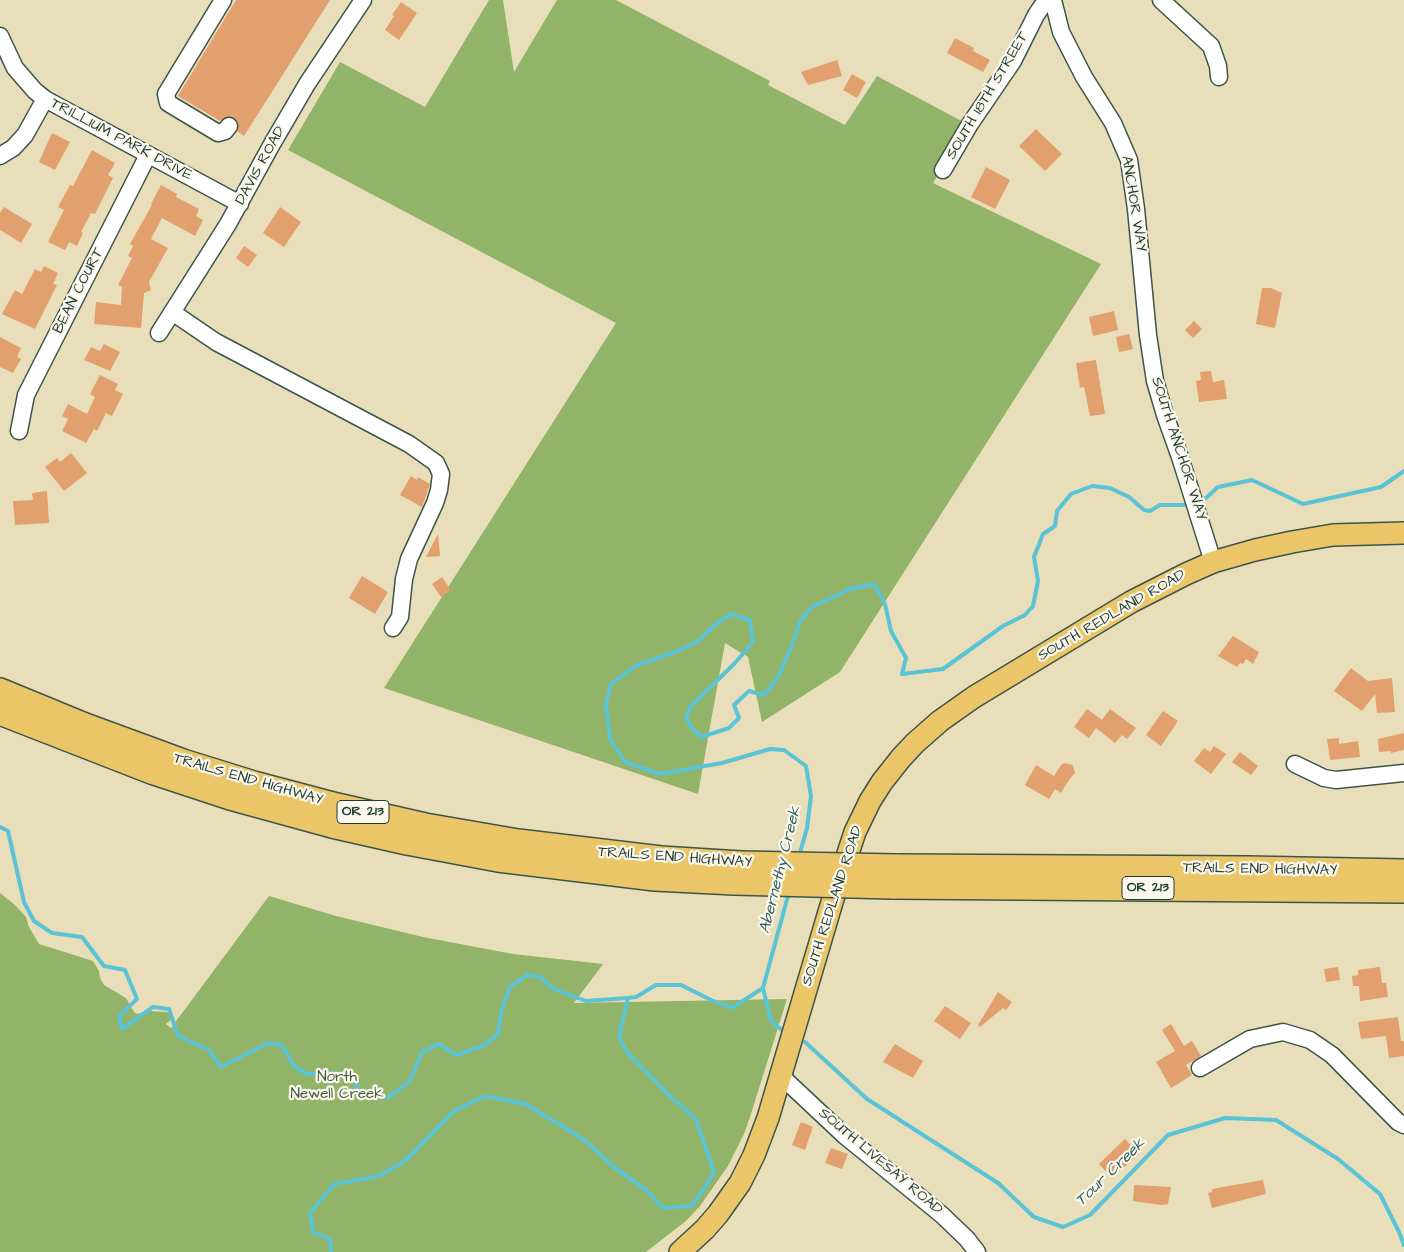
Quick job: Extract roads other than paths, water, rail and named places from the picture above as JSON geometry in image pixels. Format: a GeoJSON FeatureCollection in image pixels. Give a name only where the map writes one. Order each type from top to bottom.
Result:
{"type":"FeatureCollection","features":[{"type":"Feature","properties":{"kind":"highway","name":"TRAILS END HIGHWAY"},"geometry":{"type":"LineString","coordinates":[[0,691],[85,726],[183,762],[254,784],[338,806],[425,826],[518,842],[652,858],[738,873]]}},
{"type":"Feature","properties":{"kind":"highway","name":"TRAILS END HIGHWAY"},"geometry":{"type":"LineString","coordinates":[[0,712],[154,772],[230,797],[341,827],[407,842],[525,863],[655,878],[738,873],[1404,890]]}},
{"type":"Feature","properties":{"kind":"highway","name":"TRAILS END HIGHWAY"},"geometry":{"type":"LineString","coordinates":[[895,877],[1248,869],[1404,872]]}},
{"type":"Feature","properties":{"kind":"main road","name":"SOUTH REDLAND ROAD"},"geometry":{"type":"LineString","coordinates":[[680,1252],[718,1214],[740,1183],[758,1146],[850,845],[870,801],[901,758],[930,728],[974,697],[1131,602],[1162,585],[1213,562],[1255,550],[1311,539],[1361,533],[1404,533]]}},
{"type":"Feature","properties":{"kind":"street"},"geometry":{"type":"LineString","coordinates":[[222,0],[166,94],[168,103],[218,133],[226,130],[229,126]]}},
{"type":"Feature","properties":{"kind":"street","name":"DAVIS ROAD"},"geometry":{"type":"LineString","coordinates":[[159,333],[240,204],[307,84],[363,0]]}},
{"type":"Feature","properties":{"kind":"street","name":"SOUTH 18TH STREET"},"geometry":{"type":"LineString","coordinates":[[943,170],[970,124],[1013,62],[1036,15],[1042,6],[1052,0]]}},
{"type":"Feature","properties":{"kind":"street","name":"ANCHOR WAY"},"geometry":{"type":"LineString","coordinates":[[1052,0],[1061,32],[1084,77],[1113,123],[1129,160],[1137,217],[1148,335]]}},
{"type":"Feature","properties":{"kind":"street"},"geometry":{"type":"LineString","coordinates":[[1160,0],[1211,46],[1218,66],[1219,78]]}},
{"type":"Feature","properties":{"kind":"street","name":"TRILLIUM PARK DRIVE"},"geometry":{"type":"LineString","coordinates":[[0,36],[16,68],[45,99],[240,204]]}},
{"type":"Feature","properties":{"kind":"street"},"geometry":{"type":"LineString","coordinates":[[0,156],[13,148],[26,135],[45,99]]}},
{"type":"Feature","properties":{"kind":"street","name":"BEAN COURT"},"geometry":{"type":"LineString","coordinates":[[18,431],[26,395],[148,155]]}},
{"type":"Feature","properties":{"kind":"street"},"geometry":{"type":"LineString","coordinates":[[172,312],[216,342],[409,444],[436,463],[441,474],[439,490],[435,503],[409,559],[404,579],[400,616],[393,628]]}},
{"type":"Feature","properties":{"kind":"street","name":"SOUTH ANCHOR WAY"},"geometry":{"type":"LineString","coordinates":[[1148,335],[1159,396],[1213,562]]}},
{"type":"Feature","properties":{"kind":"street"},"geometry":{"type":"LineString","coordinates":[[1294,764],[1324,778],[1336,780],[1404,773]]}},
{"type":"Feature","properties":{"kind":"street"},"geometry":{"type":"LineString","coordinates":[[1200,1068],[1250,1039],[1283,1032],[1310,1040],[1332,1055],[1398,1122],[1404,1125]]}},
{"type":"Feature","properties":{"kind":"street","name":"SOUTH LIVESAY ROAD"},"geometry":{"type":"LineString","coordinates":[[780,1075],[845,1136],[942,1215],[967,1239],[977,1252]]}},
{"type":"Feature","properties":{"kind":"waterway","name":"Abernethy Creek"},"geometry":{"type":"LineString","coordinates":[[1199,501],[1206,498],[1218,487],[1252,480],[1303,504],[1381,487],[1404,471]]}},
{"type":"Feature","properties":{"kind":"waterway","name":"Abernethy Creek"},"geometry":{"type":"LineString","coordinates":[[799,856],[807,828],[811,796],[806,766],[784,750],[770,749],[722,763],[660,774],[625,762],[610,739],[606,704],[611,684],[637,665],[697,642],[716,624],[731,614],[750,620],[753,642],[734,664],[691,706],[686,717],[691,727],[701,737],[729,728],[739,718],[734,705],[749,691],[764,695],[777,679],[793,643],[800,621],[812,607],[850,589],[874,584],[885,604],[891,631],[906,658],[902,674],[943,669],[1003,626],[1025,615],[1033,606],[1038,581],[1034,557],[1043,534],[1055,526],[1057,511],[1071,494],[1092,486],[1110,488],[1129,497],[1144,510],[1150,511],[1160,505],[1190,505]]}},
{"type":"Feature","properties":{"kind":"waterway"},"geometry":{"type":"LineString","coordinates":[[0,827],[8,831],[24,902],[34,921],[52,933],[82,937],[104,966],[125,970],[137,999],[119,1016],[122,1029],[153,1007],[169,1009],[178,1036],[209,1050],[221,1067],[268,1043],[282,1045],[294,1066],[307,1074],[331,1073],[352,1076],[361,1096],[389,1097],[410,1081],[422,1052],[439,1044],[456,1055],[483,1046],[498,1034],[502,1008],[510,987],[527,975],[540,977],[554,989],[586,1001],[628,998]]}},
{"type":"Feature","properties":{"kind":"waterway","name":"Abernethy Creek"},"geometry":{"type":"LineString","coordinates":[[331,1252],[330,1239],[313,1232],[310,1213],[329,1190],[335,1184],[379,1176],[406,1160],[454,1111],[485,1096],[526,1104],[586,1141],[615,1168],[646,1190],[663,1208],[691,1206],[714,1172],[696,1119],[669,1095],[626,1051],[619,1036],[628,998],[636,997],[656,985],[681,985],[732,1008],[763,988],[789,892]]}},
{"type":"Feature","properties":{"kind":"waterway","name":"Tour Creek"},"geometry":{"type":"LineString","coordinates":[[763,988],[771,1021],[782,1030]]}},
{"type":"Feature","properties":{"kind":"waterway","name":"Tour Creek"},"geometry":{"type":"LineString","coordinates":[[805,1042],[867,1099],[998,1183],[1034,1217],[1063,1227],[1090,1215],[1168,1135],[1225,1118],[1276,1120],[1338,1159],[1380,1194],[1404,1245]]}},
{"type":"Feature","properties":{"kind":"park label","name":"North Newell Creek"},"geometry":{"type":"Point","coordinates":[337,1086]}}]}
